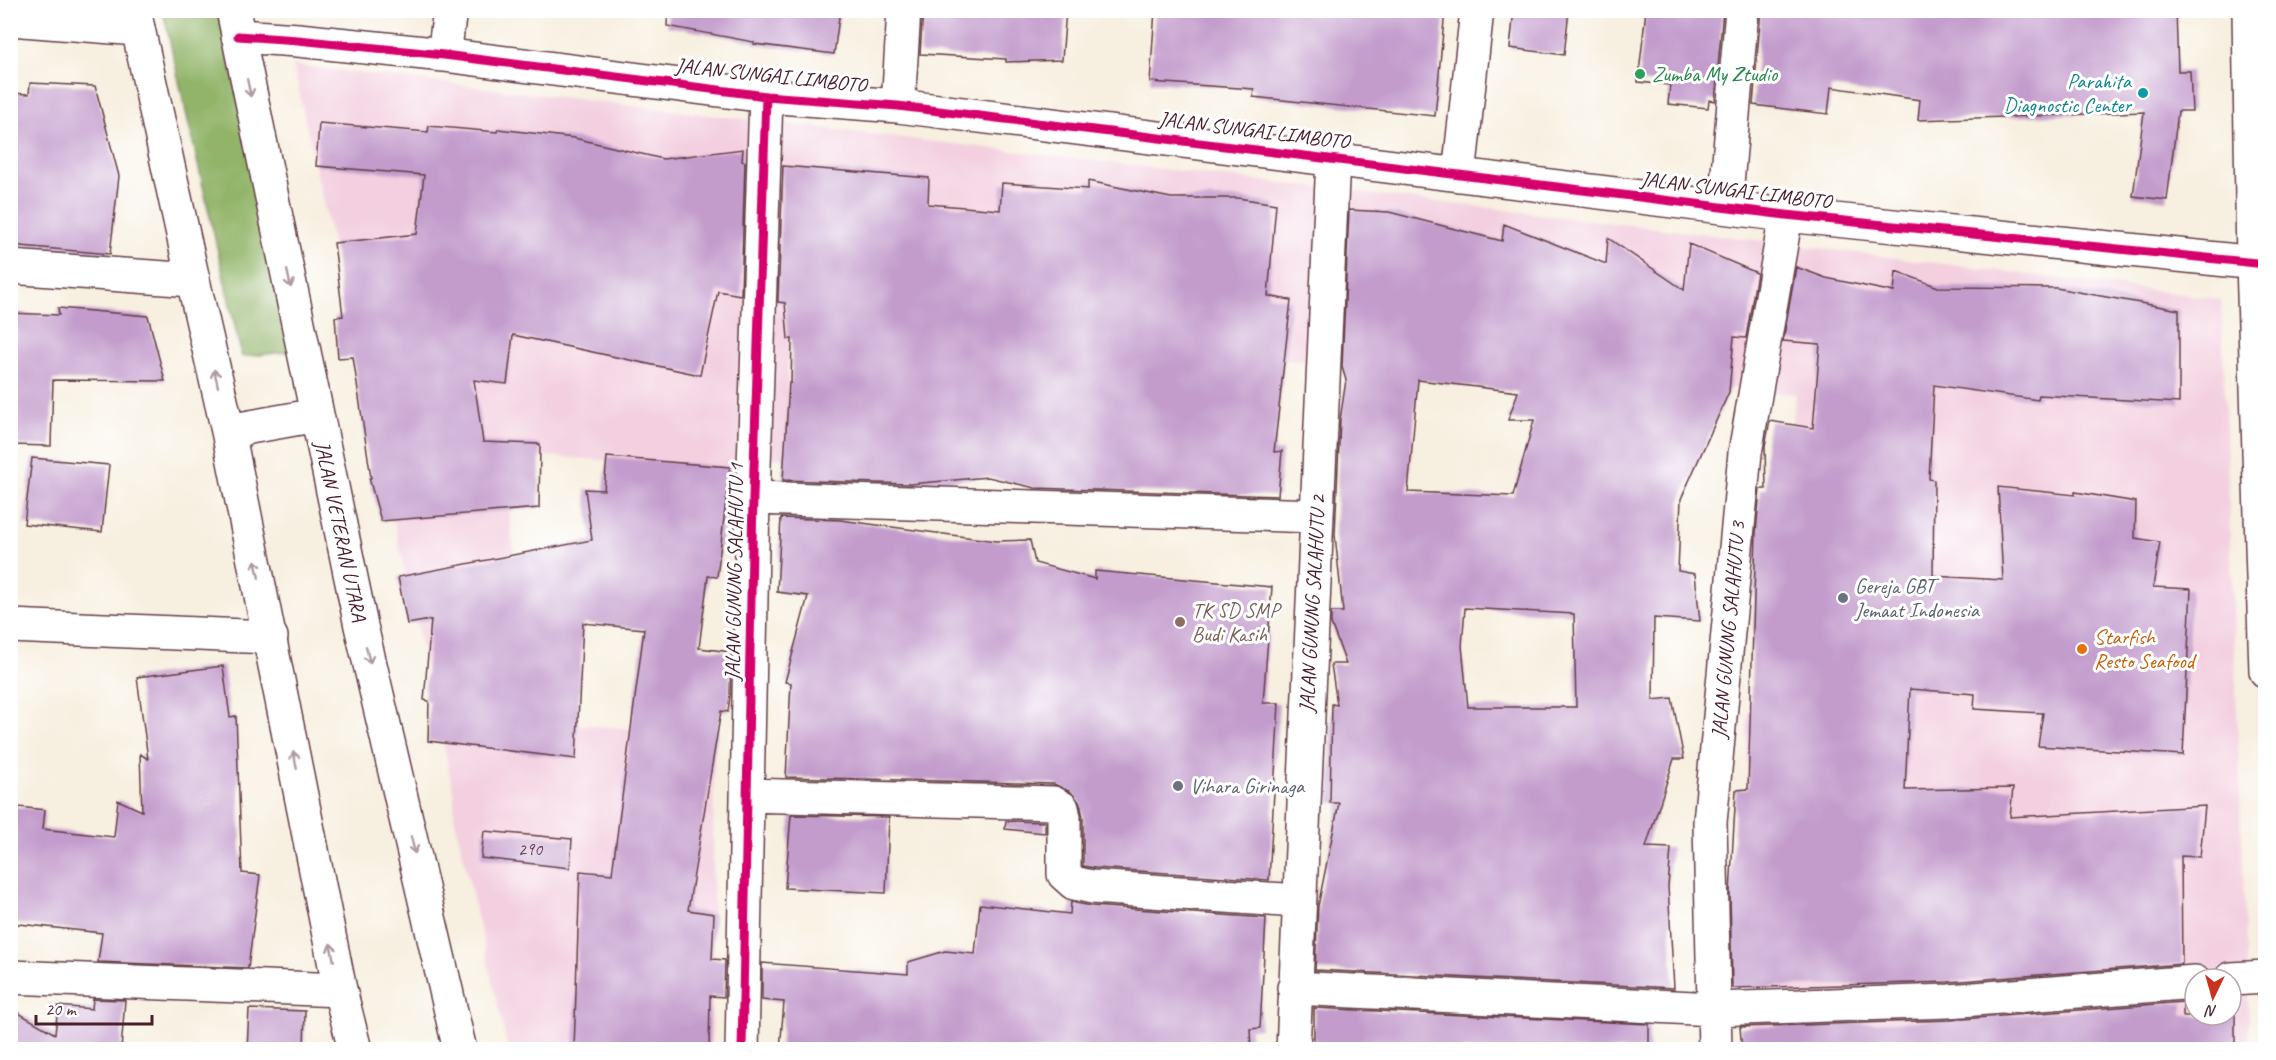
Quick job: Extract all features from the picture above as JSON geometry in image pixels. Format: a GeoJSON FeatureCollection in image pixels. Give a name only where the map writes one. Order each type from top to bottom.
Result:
{"type":"FeatureCollection","features":[{"type":"Feature","properties":{"kind":"street"},"geometry":{"type":"LineString","coordinates":[[444,55],[450,10]]}},
{"type":"Feature","properties":{"kind":"street"},"geometry":{"type":"LineString","coordinates":[[898,106],[904,10]]}},
{"type":"Feature","properties":{"kind":"street"},"geometry":{"type":"LineString","coordinates":[[1459,175],[1477,10]]}},
{"type":"Feature","properties":{"kind":"street"},"geometry":{"type":"LineString","coordinates":[[1725,207],[1742,10]]}},
{"type":"Feature","properties":{"kind":"street"},"geometry":{"type":"LineString","coordinates":[[2249,10],[2259,264],[2265,671]]}},
{"type":"Feature","properties":{"kind":"street"},"geometry":{"type":"LineString","coordinates":[[10,19],[136,20],[228,431],[340,990],[355,1050]]}},
{"type":"Feature","properties":{"kind":"street","name":"JALAN SUNGAI LIMBOTO"},"geometry":{"type":"LineString","coordinates":[[236,23],[298,40],[444,55],[766,96],[898,106],[1786,215],[2259,264]]}},
{"type":"Feature","properties":{"kind":"street","name":"JALAN VETERAN UTARA"},"geometry":{"type":"LineString","coordinates":[[236,23],[361,626],[460,1050]]}},
{"type":"Feature","properties":{"kind":"street","name":"JALAN GUNUNG SALAHUTU 1"},"geometry":{"type":"LineString","coordinates":[[742,1050],[753,498],[766,96]]}},
{"type":"Feature","properties":{"kind":"street","name":"JALAN GUNUNG SALAHUTU 2"},"geometry":{"type":"LineString","coordinates":[[1293,1050],[1333,158]]}},
{"type":"Feature","properties":{"kind":"street","name":"JALAN GUNUNG SALAHUTU 3"},"geometry":{"type":"LineString","coordinates":[[1715,1050],[1710,822],[1745,453],[1786,215]]}},
{"type":"Feature","properties":{"kind":"street"},"geometry":{"type":"LineString","coordinates":[[10,267],[193,280]]}},
{"type":"Feature","properties":{"kind":"street"},"geometry":{"type":"LineString","coordinates":[[228,431],[317,415]]}},
{"type":"Feature","properties":{"kind":"street"},"geometry":{"type":"LineString","coordinates":[[753,498],[1316,516]]}},
{"type":"Feature","properties":{"kind":"street"},"geometry":{"type":"LineString","coordinates":[[10,626],[271,637]]}},
{"type":"Feature","properties":{"kind":"street"},"geometry":{"type":"LineString","coordinates":[[748,795],[1053,803],[1062,808],[1064,874],[1074,883],[1092,887],[1298,901]]}},
{"type":"Feature","properties":{"kind":"street"},"geometry":{"type":"LineString","coordinates":[[2243,978],[2265,976]]}},
{"type":"Feature","properties":{"kind":"street"},"geometry":{"type":"LineString","coordinates":[[10,977],[340,990]]}},
{"type":"Feature","properties":{"kind":"street"},"geometry":{"type":"LineString","coordinates":[[1294,988],[1714,1009],[1949,1001],[2183,983]]}},
{"type":"Feature","properties":{"kind":"shaded area"},"geometry":{"type":"Polygon","coordinates":[[[293,65],[1747,239],[2221,299],[2250,1049],[1749,1049],[1747,720],[1796,394],[1281,359],[789,322],[786,457],[711,468],[503,453],[516,571],[540,721],[714,736],[712,1049],[508,1049],[454,816],[454,793],[293,65]]]}},
{"type":"Feature","properties":{"kind":"green space"},"geometry":{"type":"Polygon","coordinates":[[[163,11],[219,11],[293,351],[242,357],[163,11]]]}},
{"type":"Feature","properties":{"kind":"building"},"geometry":{"type":"Polygon","coordinates":[[[668,10],[840,10],[834,54],[754,44],[754,42],[667,26],[668,10]]]}},
{"type":"Feature","properties":{"kind":"building"},"geometry":{"type":"Polygon","coordinates":[[[923,10],[1066,10],[1062,60],[1006,62],[1006,59],[920,54],[923,10]]]}},
{"type":"Feature","properties":{"kind":"building"},"geometry":{"type":"Polygon","coordinates":[[[1155,10],[1445,10],[1435,116],[1253,97],[1254,89],[1150,82],[1155,10]]]}},
{"type":"Feature","properties":{"kind":"building"},"geometry":{"type":"Polygon","coordinates":[[[1514,10],[1569,10],[1564,55],[1510,48],[1514,10]]]}},
{"type":"Feature","properties":{"kind":"building"},"geometry":{"type":"Polygon","coordinates":[[[1646,10],[1723,10],[1715,101],[1709,100],[1708,108],[1668,104],[1670,85],[1638,82],[1646,10]]]}},
{"type":"Feature","properties":{"kind":"building"},"geometry":{"type":"Polygon","coordinates":[[[1761,10],[2064,10],[2064,14],[2176,11],[2178,71],[2190,71],[2192,111],[2178,111],[2167,200],[2133,196],[2144,112],[1918,120],[1920,100],[1831,87],[1828,114],[1753,105],[1761,10]]]}},
{"type":"Feature","properties":{"kind":"building"},"geometry":{"type":"Polygon","coordinates":[[[30,83],[95,86],[119,176],[110,254],[10,245],[10,93],[29,94],[30,83]]]}},
{"type":"Feature","properties":{"kind":"building"},"geometry":{"type":"Polygon","coordinates":[[[319,123],[428,132],[429,126],[497,132],[498,129],[574,138],[663,159],[743,149],[742,161],[745,162],[741,295],[718,291],[700,375],[513,335],[507,384],[474,380],[483,442],[540,444],[539,508],[381,521],[369,478],[371,478],[353,357],[338,358],[335,317],[343,316],[334,243],[417,234],[424,175],[316,166],[319,123]]]}},
{"type":"Feature","properties":{"kind":"building"},"geometry":{"type":"Polygon","coordinates":[[[783,166],[929,178],[928,204],[1000,210],[1002,183],[1088,189],[1088,181],[1171,198],[1238,198],[1276,204],[1268,296],[1291,300],[1274,452],[1282,451],[1278,496],[1035,488],[988,477],[910,484],[783,480],[789,383],[791,383],[792,339],[788,339],[785,303],[778,302],[783,166]]]}},
{"type":"Feature","properties":{"kind":"building"},"geometry":{"type":"Polygon","coordinates":[[[1349,210],[1389,212],[1502,241],[1504,224],[1606,264],[1608,238],[1684,290],[1689,244],[1757,273],[1746,338],[1734,337],[1729,392],[1681,499],[1678,571],[1695,574],[1700,621],[1654,618],[1653,700],[1672,698],[1684,759],[1674,759],[1646,847],[1671,848],[1668,887],[1674,988],[1315,970],[1318,906],[1339,803],[1330,803],[1332,704],[1337,705],[1331,664],[1346,664],[1331,623],[1331,612],[1343,612],[1335,535],[1340,420],[1346,380],[1342,367],[1349,210]],[[1418,380],[1408,492],[1513,496],[1534,420],[1508,420],[1518,392],[1418,380]],[[1465,608],[1462,646],[1468,707],[1576,707],[1574,614],[1465,608]]]}},
{"type":"Feature","properties":{"kind":"building"},"geometry":{"type":"Polygon","coordinates":[[[1796,267],[1826,278],[1894,292],[1896,271],[1938,287],[2056,288],[2179,310],[2179,403],[2039,395],[2038,400],[1934,385],[1929,479],[1934,480],[1933,576],[2003,580],[1998,487],[2075,495],[2075,492],[2136,502],[2135,538],[2160,542],[2153,587],[2191,589],[2183,755],[2038,746],[2043,713],[1974,709],[1975,694],[1910,689],[1905,790],[2013,788],[2010,817],[2205,806],[2200,857],[2181,856],[2182,964],[1948,982],[1732,988],[1730,893],[1736,790],[1748,789],[1756,533],[1760,489],[1766,489],[1765,446],[1770,421],[1813,428],[1820,344],[1783,341],[1796,267]]]}},
{"type":"Feature","properties":{"kind":"building"},"geometry":{"type":"Polygon","coordinates":[[[58,308],[148,316],[165,381],[53,380],[51,446],[10,445],[10,313],[59,315],[58,308]]]}},
{"type":"Feature","properties":{"kind":"building"},"geometry":{"type":"Polygon","coordinates":[[[607,457],[730,467],[717,577],[708,576],[699,648],[731,652],[730,695],[728,712],[721,711],[688,910],[714,914],[712,959],[725,960],[724,997],[710,996],[709,1050],[574,1050],[580,871],[612,874],[644,629],[583,623],[576,759],[428,741],[429,701],[424,700],[431,620],[407,624],[398,577],[592,540],[585,489],[604,490],[607,457]]]}},
{"type":"Feature","properties":{"kind":"building"},"geometry":{"type":"Polygon","coordinates":[[[32,458],[109,465],[102,532],[24,524],[32,458]]]}},
{"type":"Feature","properties":{"kind":"building"},"geometry":{"type":"Polygon","coordinates":[[[781,518],[840,520],[996,541],[1030,540],[1035,563],[1095,579],[1095,571],[1272,587],[1263,703],[1279,703],[1269,880],[1083,866],[1083,817],[1080,803],[1071,792],[1054,784],[786,777],[791,683],[785,682],[808,596],[777,592],[781,518]]]}},
{"type":"Feature","properties":{"kind":"building"},"geometry":{"type":"Polygon","coordinates":[[[223,666],[230,717],[236,716],[242,873],[260,875],[248,968],[98,962],[102,933],[10,923],[10,806],[45,810],[43,829],[114,837],[118,800],[142,811],[140,754],[148,759],[137,677],[223,666]]]}},
{"type":"Feature","properties":{"kind":"building"},"geometry":{"type":"Polygon","coordinates":[[[791,815],[889,817],[886,893],[785,888],[791,815]]]}},
{"type":"Feature","properties":{"kind":"building"},"geometry":{"type":"Polygon","coordinates":[[[1006,821],[1045,822],[1045,833],[1005,829],[1006,821]]]}},
{"type":"Feature","properties":{"kind":"building"},"geometry":{"type":"Polygon","coordinates":[[[484,831],[572,839],[570,868],[481,858],[484,831]]]}},
{"type":"Feature","properties":{"kind":"building"},"geometry":{"type":"Polygon","coordinates":[[[1071,902],[1091,906],[1266,918],[1260,1028],[1250,1029],[1251,1050],[780,1050],[784,1002],[762,1000],[762,963],[908,974],[908,962],[945,951],[975,954],[980,904],[1070,914],[1071,902]]]}},
{"type":"Feature","properties":{"kind":"building"},"geometry":{"type":"Polygon","coordinates":[[[93,999],[125,1000],[121,1050],[10,1050],[10,1008],[55,1034],[58,1006],[92,1009],[93,999]]]}},
{"type":"Feature","properties":{"kind":"building"},"geometry":{"type":"Polygon","coordinates":[[[2183,1002],[2183,1027],[2235,1027],[2235,1050],[1742,1050],[1740,1027],[1950,1020],[2183,1002]]]}},
{"type":"Feature","properties":{"kind":"building"},"geometry":{"type":"Polygon","coordinates":[[[1314,1008],[1649,1024],[1649,1050],[1314,1050],[1314,1008]]]}},
{"type":"Feature","properties":{"kind":"building"},"geometry":{"type":"Polygon","coordinates":[[[249,1009],[305,1011],[304,1050],[247,1050],[249,1009]]]}},
{"type":"Feature","properties":{"kind":"cycle path"},"geometry":{"type":"LineString","coordinates":[[238,36],[444,55],[766,96],[898,106],[1786,215],[2266,264]]}},
{"type":"Feature","properties":{"kind":"cycle path"},"geometry":{"type":"LineString","coordinates":[[742,1050],[753,498],[766,96]]}},
{"type":"Feature","properties":{"kind":"place","name":"Zumba My Ztudio"},"geometry":{"type":"Point","coordinates":[1640,74]}},
{"type":"Feature","properties":{"kind":"place","name":"Parahita Diagnostic Center"},"geometry":{"type":"Point","coordinates":[2143,93]}},
{"type":"Feature","properties":{"kind":"place","name":"Gereja GBT Jemaat Indonesia"},"geometry":{"type":"Point","coordinates":[1843,598]}},
{"type":"Feature","properties":{"kind":"place","name":"TK SD SMP Budi Kasih"},"geometry":{"type":"Point","coordinates":[1180,622]}},
{"type":"Feature","properties":{"kind":"place","name":"Starfish Resto Seafood"},"geometry":{"type":"Point","coordinates":[2082,649]}},
{"type":"Feature","properties":{"kind":"place","name":"Vihara Girinaga"},"geometry":{"type":"Point","coordinates":[1178,786]}}]}
